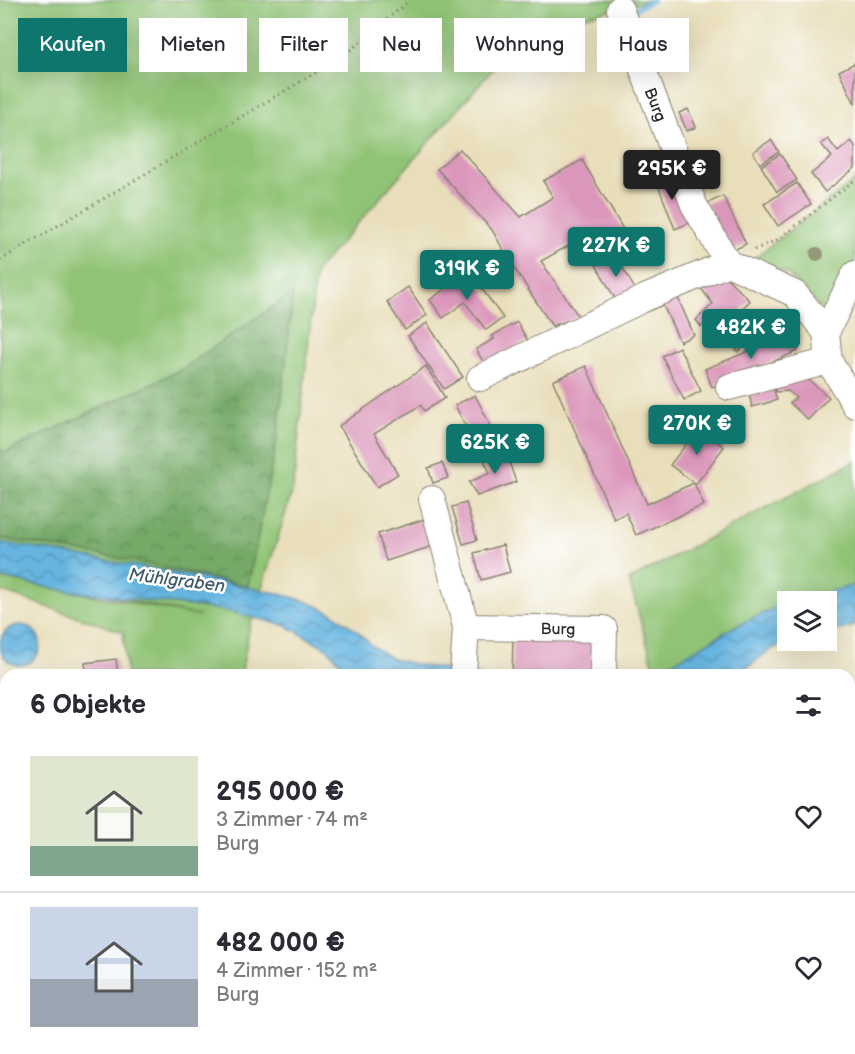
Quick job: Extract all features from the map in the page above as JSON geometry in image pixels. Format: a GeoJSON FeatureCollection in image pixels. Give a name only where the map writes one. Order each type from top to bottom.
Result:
{"type":"FeatureCollection","features":[{"type":"Feature","properties":{"kind":"street","name":"Burg"},"geometry":{"type":"LineString","coordinates":[[620,9],[694,205],[728,263]]}},
{"type":"Feature","properties":{"kind":"street"},"geometry":{"type":"LineString","coordinates":[[480,378],[645,298],[728,263],[795,294],[826,333]]}},
{"type":"Feature","properties":{"kind":"street"},"geometry":{"type":"LineString","coordinates":[[855,274],[826,333],[829,361],[855,405]]}},
{"type":"Feature","properties":{"kind":"street"},"geometry":{"type":"LineString","coordinates":[[729,387],[829,361]]}},
{"type":"Feature","properties":{"kind":"street"},"geometry":{"type":"LineString","coordinates":[[432,499],[466,627],[463,669]]}},
{"type":"Feature","properties":{"kind":"street","name":"Burg"},"geometry":{"type":"LineString","coordinates":[[466,627],[604,629],[603,669]]}},
{"type":"Feature","properties":{"kind":"path"},"geometry":{"type":"LineString","coordinates":[[0,260],[342,57],[410,0]]}},
{"type":"Feature","properties":{"kind":"path"},"geometry":{"type":"LineString","coordinates":[[728,263],[779,238],[855,180]]}},
{"type":"Feature","properties":{"kind":"green space"},"geometry":{"type":"Polygon","coordinates":[[[0,0],[652,0],[577,18],[454,18],[454,72],[490,72],[316,271],[293,489],[250,626],[242,669],[126,669],[123,632],[0,591],[0,578],[200,616],[0,573],[0,538],[129,560],[248,585],[278,433],[293,293],[180,370],[6,452],[0,451],[0,0]]]}},
{"type":"Feature","properties":{"kind":"green space"},"geometry":{"type":"Polygon","coordinates":[[[855,180],[855,264],[836,303],[822,309],[788,274],[753,259],[855,180]]]}},
{"type":"Feature","properties":{"kind":"green space"},"geometry":{"type":"Polygon","coordinates":[[[293,293],[278,433],[248,586],[129,560],[0,538],[0,451],[7,452],[180,370],[293,293]]]}},
{"type":"Feature","properties":{"kind":"green space"},"geometry":{"type":"Polygon","coordinates":[[[855,461],[855,621],[837,609],[837,591],[777,591],[777,643],[679,669],[654,669],[629,580],[855,461]]]}},
{"type":"Feature","properties":{"kind":"water","name":"Mühlgraben"},"geometry":{"type":"Polygon","coordinates":[[[0,542],[282,594],[332,613],[356,630],[375,648],[393,659],[445,669],[346,669],[328,649],[287,626],[223,610],[70,591],[0,578],[0,542]]]}},
{"type":"Feature","properties":{"kind":"water"},"geometry":{"type":"Polygon","coordinates":[[[855,585],[855,626],[837,630],[837,591],[831,591],[855,585]]]}},
{"type":"Feature","properties":{"kind":"water"},"geometry":{"type":"Polygon","coordinates":[[[777,607],[777,647],[745,669],[611,669],[667,666],[734,627],[777,607]]]}},
{"type":"Feature","properties":{"kind":"water"},"geometry":{"type":"Polygon","coordinates":[[[20,625],[28,626],[34,631],[39,637],[39,653],[34,659],[28,664],[20,665],[12,664],[6,659],[1,653],[0,645],[1,637],[6,631],[12,626],[20,625]]]}},
{"type":"Feature","properties":{"kind":"building"},"geometry":{"type":"Polygon","coordinates":[[[855,63],[855,104],[839,71],[855,63]]]}},
{"type":"Feature","properties":{"kind":"building"},"geometry":{"type":"Polygon","coordinates":[[[688,109],[696,127],[687,131],[679,113],[688,109]]]}},
{"type":"Feature","properties":{"kind":"building"},"geometry":{"type":"Polygon","coordinates":[[[828,139],[838,152],[851,141],[855,146],[855,168],[825,192],[811,174],[832,157],[821,144],[828,139]]]}},
{"type":"Feature","properties":{"kind":"building"},"geometry":{"type":"Polygon","coordinates":[[[771,140],[779,152],[760,164],[753,152],[771,140]]]}},
{"type":"Feature","properties":{"kind":"building"},"geometry":{"type":"Polygon","coordinates":[[[460,149],[521,217],[553,197],[543,181],[582,160],[626,234],[587,257],[577,241],[541,261],[579,317],[552,326],[492,230],[437,169],[460,149]]]}},
{"type":"Feature","properties":{"kind":"building"},"geometry":{"type":"Polygon","coordinates":[[[780,154],[797,180],[777,192],[761,166],[780,154]]]}},
{"type":"Feature","properties":{"kind":"building"},"geometry":{"type":"Polygon","coordinates":[[[670,174],[689,223],[675,229],[656,180],[670,174]]]}},
{"type":"Feature","properties":{"kind":"building"},"geometry":{"type":"Polygon","coordinates":[[[797,183],[811,204],[778,226],[764,204],[797,183]]]}},
{"type":"Feature","properties":{"kind":"building"},"geometry":{"type":"Polygon","coordinates":[[[723,196],[746,244],[730,252],[706,204],[723,196]]]}},
{"type":"Feature","properties":{"kind":"building"},"geometry":{"type":"Polygon","coordinates":[[[615,254],[636,291],[617,302],[596,265],[615,254]]]}},
{"type":"Feature","properties":{"kind":"building"},"geometry":{"type":"Polygon","coordinates":[[[469,271],[503,318],[486,330],[465,302],[443,318],[430,300],[469,271]]]}},
{"type":"Feature","properties":{"kind":"building"},"geometry":{"type":"Polygon","coordinates":[[[725,276],[750,301],[723,326],[714,316],[701,327],[696,320],[713,304],[700,287],[725,276]]]}},
{"type":"Feature","properties":{"kind":"building"},"geometry":{"type":"Polygon","coordinates":[[[408,287],[427,315],[405,330],[387,302],[408,287]]]}},
{"type":"Feature","properties":{"kind":"building"},"geometry":{"type":"Polygon","coordinates":[[[677,296],[694,335],[680,342],[662,303],[677,296]]]}},
{"type":"Feature","properties":{"kind":"building"},"geometry":{"type":"Polygon","coordinates":[[[517,322],[528,341],[485,365],[476,349],[494,339],[492,336],[517,322]]]}},
{"type":"Feature","properties":{"kind":"building"},"geometry":{"type":"Polygon","coordinates":[[[427,323],[463,377],[444,389],[408,336],[427,323]]]}},
{"type":"Feature","properties":{"kind":"building"},"geometry":{"type":"Polygon","coordinates":[[[731,324],[747,343],[738,352],[724,329],[731,324]]]}},
{"type":"Feature","properties":{"kind":"building"},"geometry":{"type":"Polygon","coordinates":[[[791,334],[798,351],[712,387],[705,369],[791,334]]]}},
{"type":"Feature","properties":{"kind":"building"},"geometry":{"type":"Polygon","coordinates":[[[679,347],[701,391],[684,400],[662,356],[679,347]]]}},
{"type":"Feature","properties":{"kind":"building"},"geometry":{"type":"Polygon","coordinates":[[[426,366],[445,398],[424,411],[421,405],[374,434],[398,474],[377,487],[339,426],[426,366]]]}},
{"type":"Feature","properties":{"kind":"building"},"geometry":{"type":"Polygon","coordinates":[[[586,366],[647,504],[694,483],[704,505],[636,535],[626,513],[614,519],[553,381],[586,366]]]}},
{"type":"Feature","properties":{"kind":"building"},"geometry":{"type":"Polygon","coordinates":[[[805,377],[829,397],[808,420],[790,403],[796,397],[788,391],[776,392],[774,387],[805,377]]]}},
{"type":"Feature","properties":{"kind":"building"},"geometry":{"type":"Polygon","coordinates":[[[773,388],[777,400],[752,407],[749,394],[773,388]]]}},
{"type":"Feature","properties":{"kind":"building"},"geometry":{"type":"Polygon","coordinates":[[[475,395],[502,449],[482,459],[455,405],[475,395]]]}},
{"type":"Feature","properties":{"kind":"building"},"geometry":{"type":"Polygon","coordinates":[[[699,427],[724,447],[696,484],[670,465],[699,427]]]}},
{"type":"Feature","properties":{"kind":"building"},"geometry":{"type":"Polygon","coordinates":[[[505,450],[516,482],[477,496],[469,482],[490,473],[484,460],[505,450]]]}},
{"type":"Feature","properties":{"kind":"building"},"geometry":{"type":"Polygon","coordinates":[[[442,463],[448,478],[433,483],[428,468],[442,463]]]}},
{"type":"Feature","properties":{"kind":"building"},"geometry":{"type":"Polygon","coordinates":[[[466,503],[477,540],[463,544],[452,507],[466,503]]]}},
{"type":"Feature","properties":{"kind":"building"},"geometry":{"type":"Polygon","coordinates":[[[428,518],[436,545],[386,561],[378,534],[428,518]]]}},
{"type":"Feature","properties":{"kind":"building"},"geometry":{"type":"Polygon","coordinates":[[[503,545],[510,572],[481,580],[474,553],[503,545]]]}},
{"type":"Feature","properties":{"kind":"building"},"geometry":{"type":"Polygon","coordinates":[[[513,638],[595,640],[594,669],[512,669],[513,638]]]}},
{"type":"Feature","properties":{"kind":"building"},"geometry":{"type":"Polygon","coordinates":[[[116,659],[117,669],[86,669],[85,663],[116,659]]]}},
{"type":"Feature","properties":{"kind":"waterway"},"geometry":{"type":"LineString","coordinates":[[629,12],[653,0]]}}]}
